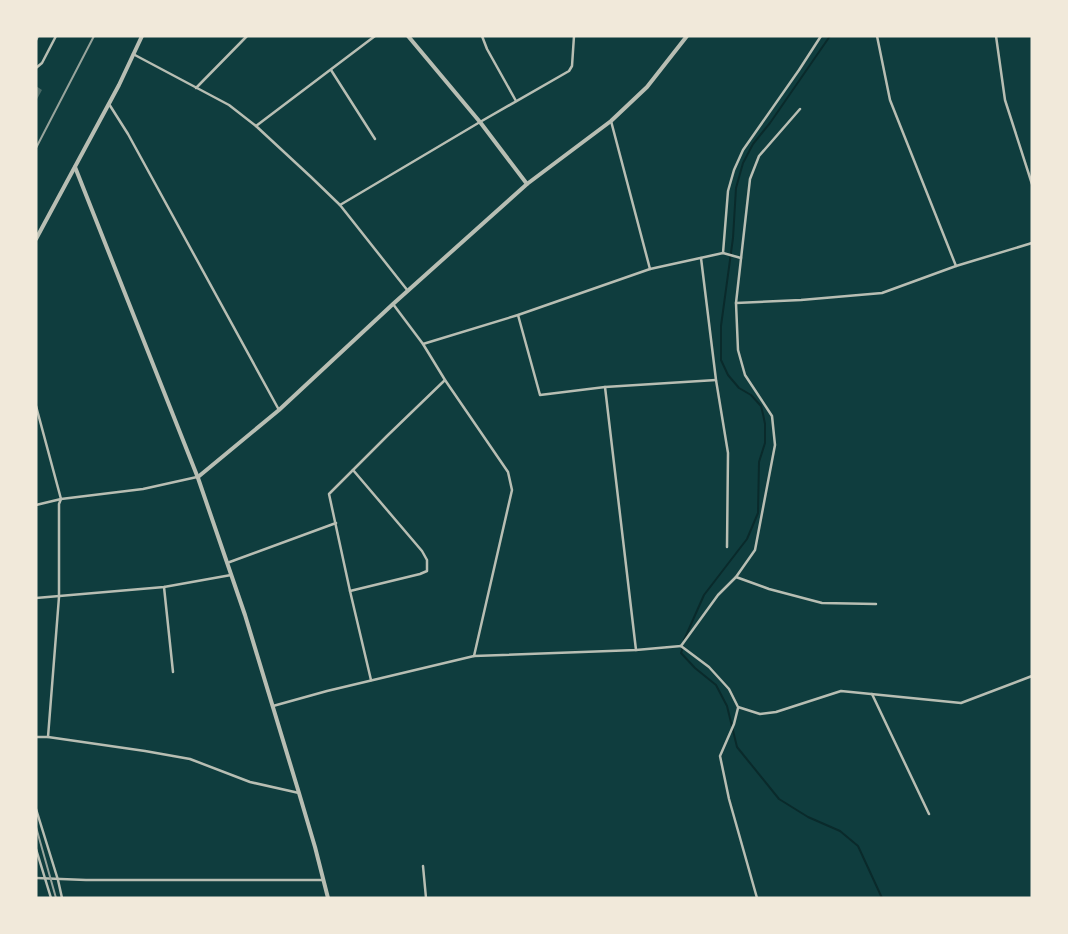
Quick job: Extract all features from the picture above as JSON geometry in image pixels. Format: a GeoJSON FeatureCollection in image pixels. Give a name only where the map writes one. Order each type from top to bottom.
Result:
{"type":"FeatureCollection","features":[{"type":"Feature","properties":{"kind":"street"},"geometry":{"type":"LineString","coordinates":[[36,40],[38,36]]}},
{"type":"Feature","properties":{"kind":"street"},"geometry":{"type":"LineString","coordinates":[[36,68],[42,63],[56,36]]}},
{"type":"Feature","properties":{"kind":"street"},"geometry":{"type":"LineString","coordinates":[[36,240],[108,102],[119,85],[142,36]]}},
{"type":"Feature","properties":{"kind":"street"},"geometry":{"type":"LineString","coordinates":[[196,88],[247,36]]}},
{"type":"Feature","properties":{"kind":"street"},"geometry":{"type":"LineString","coordinates":[[256,126],[375,36]]}},
{"type":"Feature","properties":{"kind":"street"},"geometry":{"type":"LineString","coordinates":[[408,36],[480,122],[527,184]]}},
{"type":"Feature","properties":{"kind":"street"},"geometry":{"type":"LineString","coordinates":[[482,36],[486,48],[516,101]]}},
{"type":"Feature","properties":{"kind":"street"},"geometry":{"type":"LineString","coordinates":[[340,205],[571,69],[574,36]]}},
{"type":"Feature","properties":{"kind":"street"},"geometry":{"type":"LineString","coordinates":[[36,505],[62,499],[143,489],[198,477],[279,410],[393,304],[527,184],[610,121],[647,87],[687,36]]}},
{"type":"Feature","properties":{"kind":"street"},"geometry":{"type":"LineString","coordinates":[[724,253],[728,191],[737,163],[743,150],[821,36]]}},
{"type":"Feature","properties":{"kind":"street"},"geometry":{"type":"LineString","coordinates":[[877,36],[890,100],[956,266]]}},
{"type":"Feature","properties":{"kind":"street"},"geometry":{"type":"LineString","coordinates":[[996,36],[1005,100],[1032,184]]}},
{"type":"Feature","properties":{"kind":"street"},"geometry":{"type":"LineString","coordinates":[[133,54],[229,105],[256,126],[340,205],[408,291]]}},
{"type":"Feature","properties":{"kind":"street"},"geometry":{"type":"LineString","coordinates":[[331,70],[375,140]]}},
{"type":"Feature","properties":{"kind":"street"},"geometry":{"type":"LineString","coordinates":[[108,102],[128,134],[279,410]]}},
{"type":"Feature","properties":{"kind":"street"},"geometry":{"type":"LineString","coordinates":[[681,646],[718,595],[736,577],[755,550],[775,445],[772,416],[745,375],[738,350],[736,303],[750,179],[759,156],[800,109]]}},
{"type":"Feature","properties":{"kind":"street"},"geometry":{"type":"LineString","coordinates":[[610,121],[650,270]]}},
{"type":"Feature","properties":{"kind":"street"},"geometry":{"type":"LineString","coordinates":[[75,167],[198,477],[228,563],[299,793],[328,898]]}},
{"type":"Feature","properties":{"kind":"street"},"geometry":{"type":"LineString","coordinates":[[736,303],[882,293],[956,266],[1032,243]]}},
{"type":"Feature","properties":{"kind":"street"},"geometry":{"type":"LineString","coordinates":[[423,344],[518,315],[650,270],[724,253],[741,258]]}},
{"type":"Feature","properties":{"kind":"street"},"geometry":{"type":"LineString","coordinates":[[700,258],[716,380],[728,453],[727,547]]}},
{"type":"Feature","properties":{"kind":"street"},"geometry":{"type":"LineString","coordinates":[[393,304],[423,344],[445,380],[508,472],[512,490],[474,656]]}},
{"type":"Feature","properties":{"kind":"street"},"geometry":{"type":"LineString","coordinates":[[518,315],[540,395],[605,387],[716,380]]}},
{"type":"Feature","properties":{"kind":"street"},"geometry":{"type":"LineString","coordinates":[[371,681],[329,494],[445,380]]}},
{"type":"Feature","properties":{"kind":"street"},"geometry":{"type":"LineString","coordinates":[[605,387],[636,650]]}},
{"type":"Feature","properties":{"kind":"street"},"geometry":{"type":"LineString","coordinates":[[36,406],[62,499],[59,504],[59,597],[48,737]]}},
{"type":"Feature","properties":{"kind":"street"},"geometry":{"type":"LineString","coordinates":[[350,591],[427,571],[427,560],[422,551],[353,470]]}},
{"type":"Feature","properties":{"kind":"street"},"geometry":{"type":"LineString","coordinates":[[228,563],[336,523]]}},
{"type":"Feature","properties":{"kind":"street"},"geometry":{"type":"LineString","coordinates":[[36,598],[164,587],[231,575]]}},
{"type":"Feature","properties":{"kind":"street"},"geometry":{"type":"LineString","coordinates":[[736,577],[769,589],[822,603],[876,604]]}},
{"type":"Feature","properties":{"kind":"street"},"geometry":{"type":"LineString","coordinates":[[164,587],[173,672]]}},
{"type":"Feature","properties":{"kind":"street"},"geometry":{"type":"LineString","coordinates":[[273,706],[474,656],[636,650],[681,646],[709,667],[729,689],[738,707],[734,724],[720,756],[729,799],[757,898]]}},
{"type":"Feature","properties":{"kind":"street"},"geometry":{"type":"LineString","coordinates":[[738,707],[760,714],[776,712],[841,691],[961,703],[1032,676]]}},
{"type":"Feature","properties":{"kind":"street"},"geometry":{"type":"LineString","coordinates":[[872,694],[929,814]]}},
{"type":"Feature","properties":{"kind":"street"},"geometry":{"type":"LineString","coordinates":[[36,737],[48,737],[190,759],[250,782],[299,793]]}},
{"type":"Feature","properties":{"kind":"street"},"geometry":{"type":"LineString","coordinates":[[36,809],[62,898]]}},
{"type":"Feature","properties":{"kind":"street"},"geometry":{"type":"LineString","coordinates":[[36,848],[51,898]]}},
{"type":"Feature","properties":{"kind":"street"},"geometry":{"type":"LineString","coordinates":[[423,866],[426,898]]}},
{"type":"Feature","properties":{"kind":"street"},"geometry":{"type":"LineString","coordinates":[[36,878],[58,880],[323,880]]}},
{"type":"Feature","properties":{"kind":"building"},"geometry":{"type":"Polygon","coordinates":[[[36,86],[42,90],[36,101],[36,86]]]}},
{"type":"Feature","properties":{"kind":"waterway"},"geometry":{"type":"LineString","coordinates":[[684,640],[704,595],[747,539],[758,513],[759,462],[765,443],[763,414],[761,406],[751,395],[739,388],[728,375],[721,360],[721,326],[733,238],[736,188],[743,163],[753,144],[770,123],[830,36]]}},
{"type":"Feature","properties":{"kind":"waterway"},"geometry":{"type":"LineString","coordinates":[[683,647],[681,653],[695,668],[716,685],[727,706],[737,747],[779,799],[808,817],[840,831],[858,846],[882,898]]}},
{"type":"Feature","properties":{"kind":"railway"},"geometry":{"type":"LineString","coordinates":[[36,148],[94,36]]}},
{"type":"Feature","properties":{"kind":"railway"},"geometry":{"type":"LineString","coordinates":[[36,827],[56,898]]}}]}
